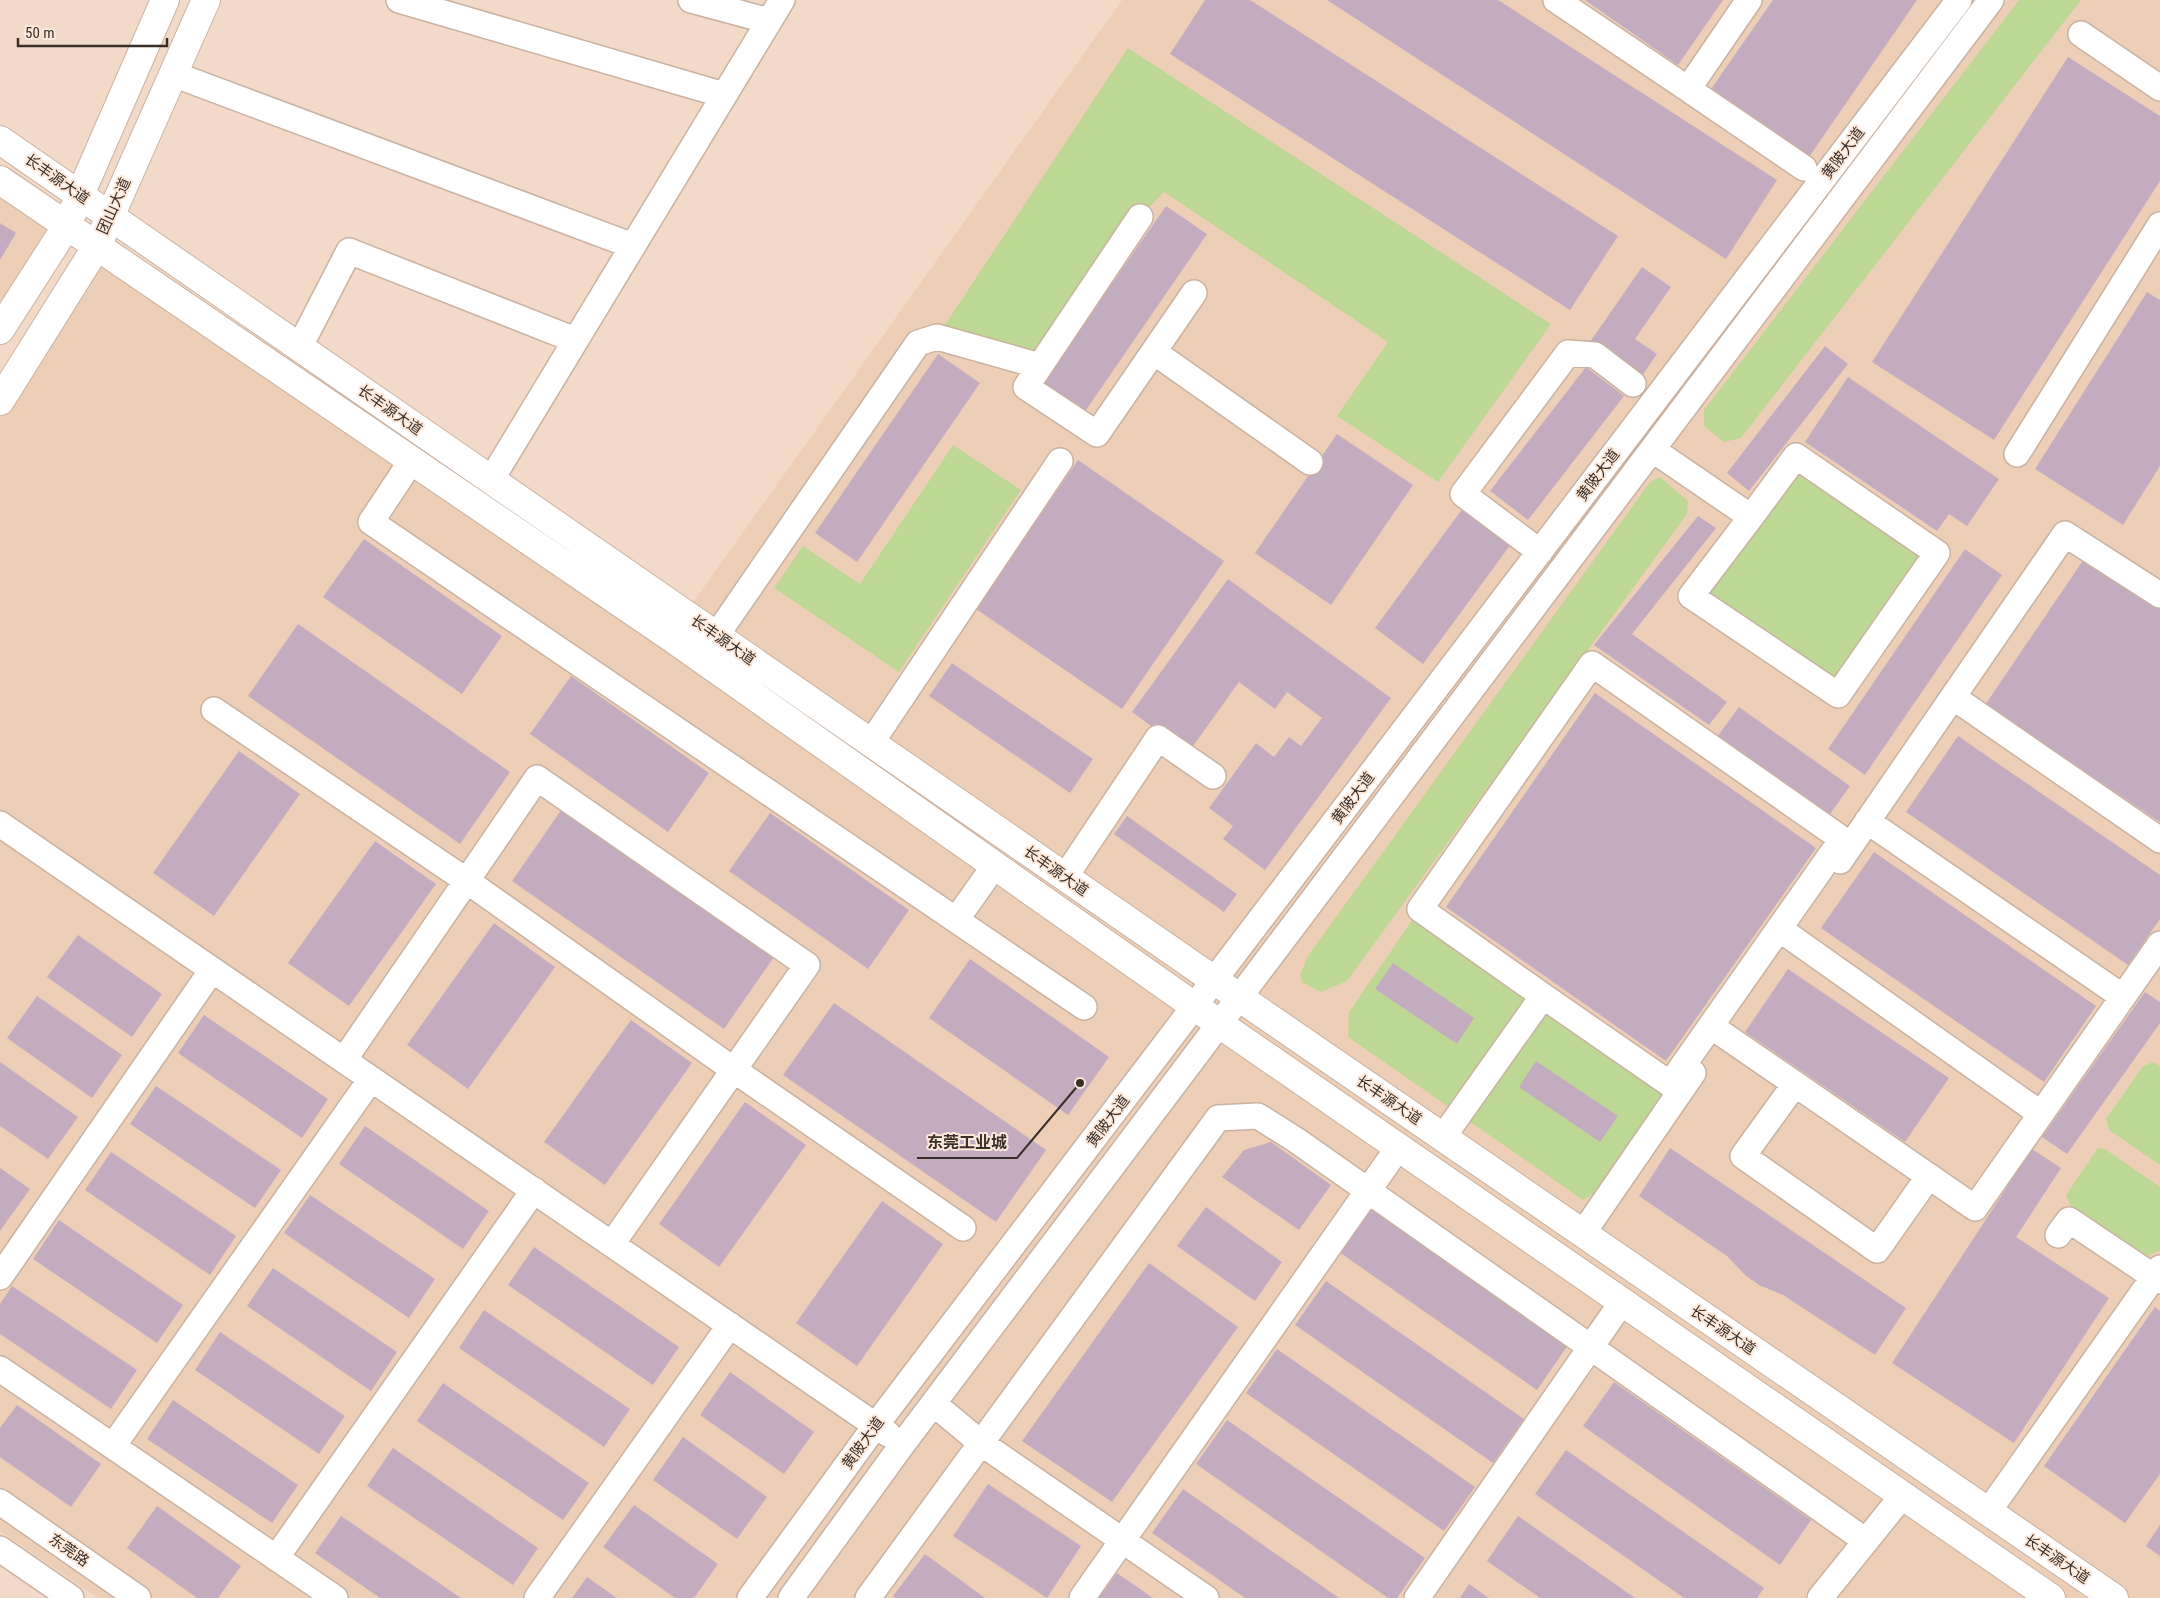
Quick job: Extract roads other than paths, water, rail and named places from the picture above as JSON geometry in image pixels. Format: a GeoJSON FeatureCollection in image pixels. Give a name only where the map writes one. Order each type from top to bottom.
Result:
{"type":"FeatureCollection","features":[{"type":"Feature","properties":{"kind":"main road"},"geometry":{"type":"LineString","coordinates":[[0,330],[66,226],[165,0]]}},
{"type":"Feature","properties":{"kind":"main road","name":"团山大道"},"geometry":{"type":"LineString","coordinates":[[0,401],[97,246],[206,0]]}},
{"type":"Feature","properties":{"kind":"main road","name":"长丰源大道"},"geometry":{"type":"LineString","coordinates":[[0,140],[1240,998],[2114,1598]]}},
{"type":"Feature","properties":{"kind":"main road","name":"长丰源大道"},"geometry":{"type":"LineString","coordinates":[[0,180],[669,636],[1398,1148],[2052,1598]]}},
{"type":"Feature","properties":{"kind":"street"},"geometry":{"type":"LineString","coordinates":[[399,0],[724,95]]}},
{"type":"Feature","properties":{"kind":"street"},"geometry":{"type":"LineString","coordinates":[[691,0],[769,21]]}},
{"type":"Feature","properties":{"kind":"street"},"geometry":{"type":"LineString","coordinates":[[491,480],[782,0]]}},
{"type":"Feature","properties":{"kind":"street"},"geometry":{"type":"LineString","coordinates":[[1556,0],[1804,168]]}},
{"type":"Feature","properties":{"kind":"street"},"geometry":{"type":"LineString","coordinates":[[1688,90],[1749,0]]}},
{"type":"Feature","properties":{"kind":"street","name":"黄陂大道"},"geometry":{"type":"LineString","coordinates":[[750,1598],[876,1425],[1959,0]]}},
{"type":"Feature","properties":{"kind":"street","name":"黄陂大道"},"geometry":{"type":"LineString","coordinates":[[791,1598],[902,1445],[1991,0]]}},
{"type":"Feature","properties":{"kind":"street"},"geometry":{"type":"LineString","coordinates":[[2081,34],[2160,88]]}},
{"type":"Feature","properties":{"kind":"street"},"geometry":{"type":"LineString","coordinates":[[173,74],[633,246]]}},
{"type":"Feature","properties":{"kind":"street"},"geometry":{"type":"LineString","coordinates":[[1140,217],[1026,387],[1097,434],[1194,294]]}},
{"type":"Feature","properties":{"kind":"street"},"geometry":{"type":"LineString","coordinates":[[2016,454],[2160,225]]}},
{"type":"Feature","properties":{"kind":"street"},"geometry":{"type":"LineString","coordinates":[[299,348],[349,251],[575,340]]}},
{"type":"Feature","properties":{"kind":"street"},"geometry":{"type":"LineString","coordinates":[[716,636],[918,343],[937,337],[1040,366]]}},
{"type":"Feature","properties":{"kind":"street"},"geometry":{"type":"LineString","coordinates":[[1154,352],[1310,462]]}},
{"type":"Feature","properties":{"kind":"street"},"geometry":{"type":"LineString","coordinates":[[1540,552],[1463,494],[1568,353],[1595,355],[1633,384]]}},
{"type":"Feature","properties":{"kind":"street"},"geometry":{"type":"LineString","coordinates":[[1653,450],[1751,517]]}},
{"type":"Feature","properties":{"kind":"street"},"geometry":{"type":"LineString","coordinates":[[1796,456],[1937,553],[1838,695],[1691,596],[1751,517],[1796,456]]}},
{"type":"Feature","properties":{"kind":"street"},"geometry":{"type":"LineString","coordinates":[[412,460],[371,522],[1084,1007]]}},
{"type":"Feature","properties":{"kind":"street"},"geometry":{"type":"LineString","coordinates":[[871,743],[1060,461]]}},
{"type":"Feature","properties":{"kind":"street"},"geometry":{"type":"LineString","coordinates":[[1583,1233],[2065,534],[2160,596]]}},
{"type":"Feature","properties":{"kind":"street"},"geometry":{"type":"LineString","coordinates":[[1592,664],[1842,839],[1670,1084],[1543,996],[1420,909],[1592,664]]}},
{"type":"Feature","properties":{"kind":"street"},"geometry":{"type":"LineString","coordinates":[[1953,697],[2160,840]]}},
{"type":"Feature","properties":{"kind":"street"},"geometry":{"type":"LineString","coordinates":[[214,710],[466,880],[734,1070],[964,1228]]}},
{"type":"Feature","properties":{"kind":"street"},"geometry":{"type":"LineString","coordinates":[[1065,877],[1158,738],[1213,776]]}},
{"type":"Feature","properties":{"kind":"street"},"geometry":{"type":"LineString","coordinates":[[344,1060],[537,778],[807,965],[612,1244]]}},
{"type":"Feature","properties":{"kind":"street"},"geometry":{"type":"LineString","coordinates":[[1867,821],[2123,997]]}},
{"type":"Feature","properties":{"kind":"street"},"geometry":{"type":"LineString","coordinates":[[0,824],[876,1425],[902,1445]]}},
{"type":"Feature","properties":{"kind":"street"},"geometry":{"type":"LineString","coordinates":[[956,920],[995,865]]}},
{"type":"Feature","properties":{"kind":"street"},"geometry":{"type":"LineString","coordinates":[[1788,935],[2041,1114]]}},
{"type":"Feature","properties":{"kind":"street"},"geometry":{"type":"LineString","coordinates":[[1721,1033],[1975,1208],[2160,944]]}},
{"type":"Feature","properties":{"kind":"street"},"geometry":{"type":"LineString","coordinates":[[0,1277],[212,970]]}},
{"type":"Feature","properties":{"kind":"street"},"geometry":{"type":"LineString","coordinates":[[1443,1138],[1543,996]]}},
{"type":"Feature","properties":{"kind":"street"},"geometry":{"type":"LineString","coordinates":[[114,1446],[371,1079]]}},
{"type":"Feature","properties":{"kind":"street"},"geometry":{"type":"LineString","coordinates":[[1795,1084],[1743,1156],[1877,1250],[1929,1176]]}},
{"type":"Feature","properties":{"kind":"street"},"geometry":{"type":"LineString","coordinates":[[868,1598],[1218,1118],[1258,1116],[1296,1140],[1367,1192],[1866,1541]]}},
{"type":"Feature","properties":{"kind":"street"},"geometry":{"type":"LineString","coordinates":[[1082,1598],[1398,1148]]}},
{"type":"Feature","properties":{"kind":"street"},"geometry":{"type":"LineString","coordinates":[[276,1558],[534,1190]]}},
{"type":"Feature","properties":{"kind":"street"},"geometry":{"type":"LineString","coordinates":[[1988,1512],[2158,1275],[2069,1220],[2058,1235]]}},
{"type":"Feature","properties":{"kind":"street"},"geometry":{"type":"LineString","coordinates":[[1417,1598],[1622,1302]]}},
{"type":"Feature","properties":{"kind":"street"},"geometry":{"type":"LineString","coordinates":[[537,1598],[730,1325]]}},
{"type":"Feature","properties":{"kind":"street"},"geometry":{"type":"LineString","coordinates":[[0,1369],[334,1598]]}},
{"type":"Feature","properties":{"kind":"street"},"geometry":{"type":"LineString","coordinates":[[934,1404],[981,1443],[1206,1598]]}},
{"type":"Feature","properties":{"kind":"street"},"geometry":{"type":"LineString","coordinates":[[1820,1598],[1903,1496]]}},
{"type":"Feature","properties":{"kind":"street","name":"东莞路"},"geometry":{"type":"LineString","coordinates":[[0,1502],[138,1598]]}},
{"type":"Feature","properties":{"kind":"street"},"geometry":{"type":"LineString","coordinates":[[0,1549],[71,1598]]}},
{"type":"Feature","properties":{"kind":"place","name":"东莞工业城"},"geometry":{"type":"Point","coordinates":[1080,1083]}}]}
